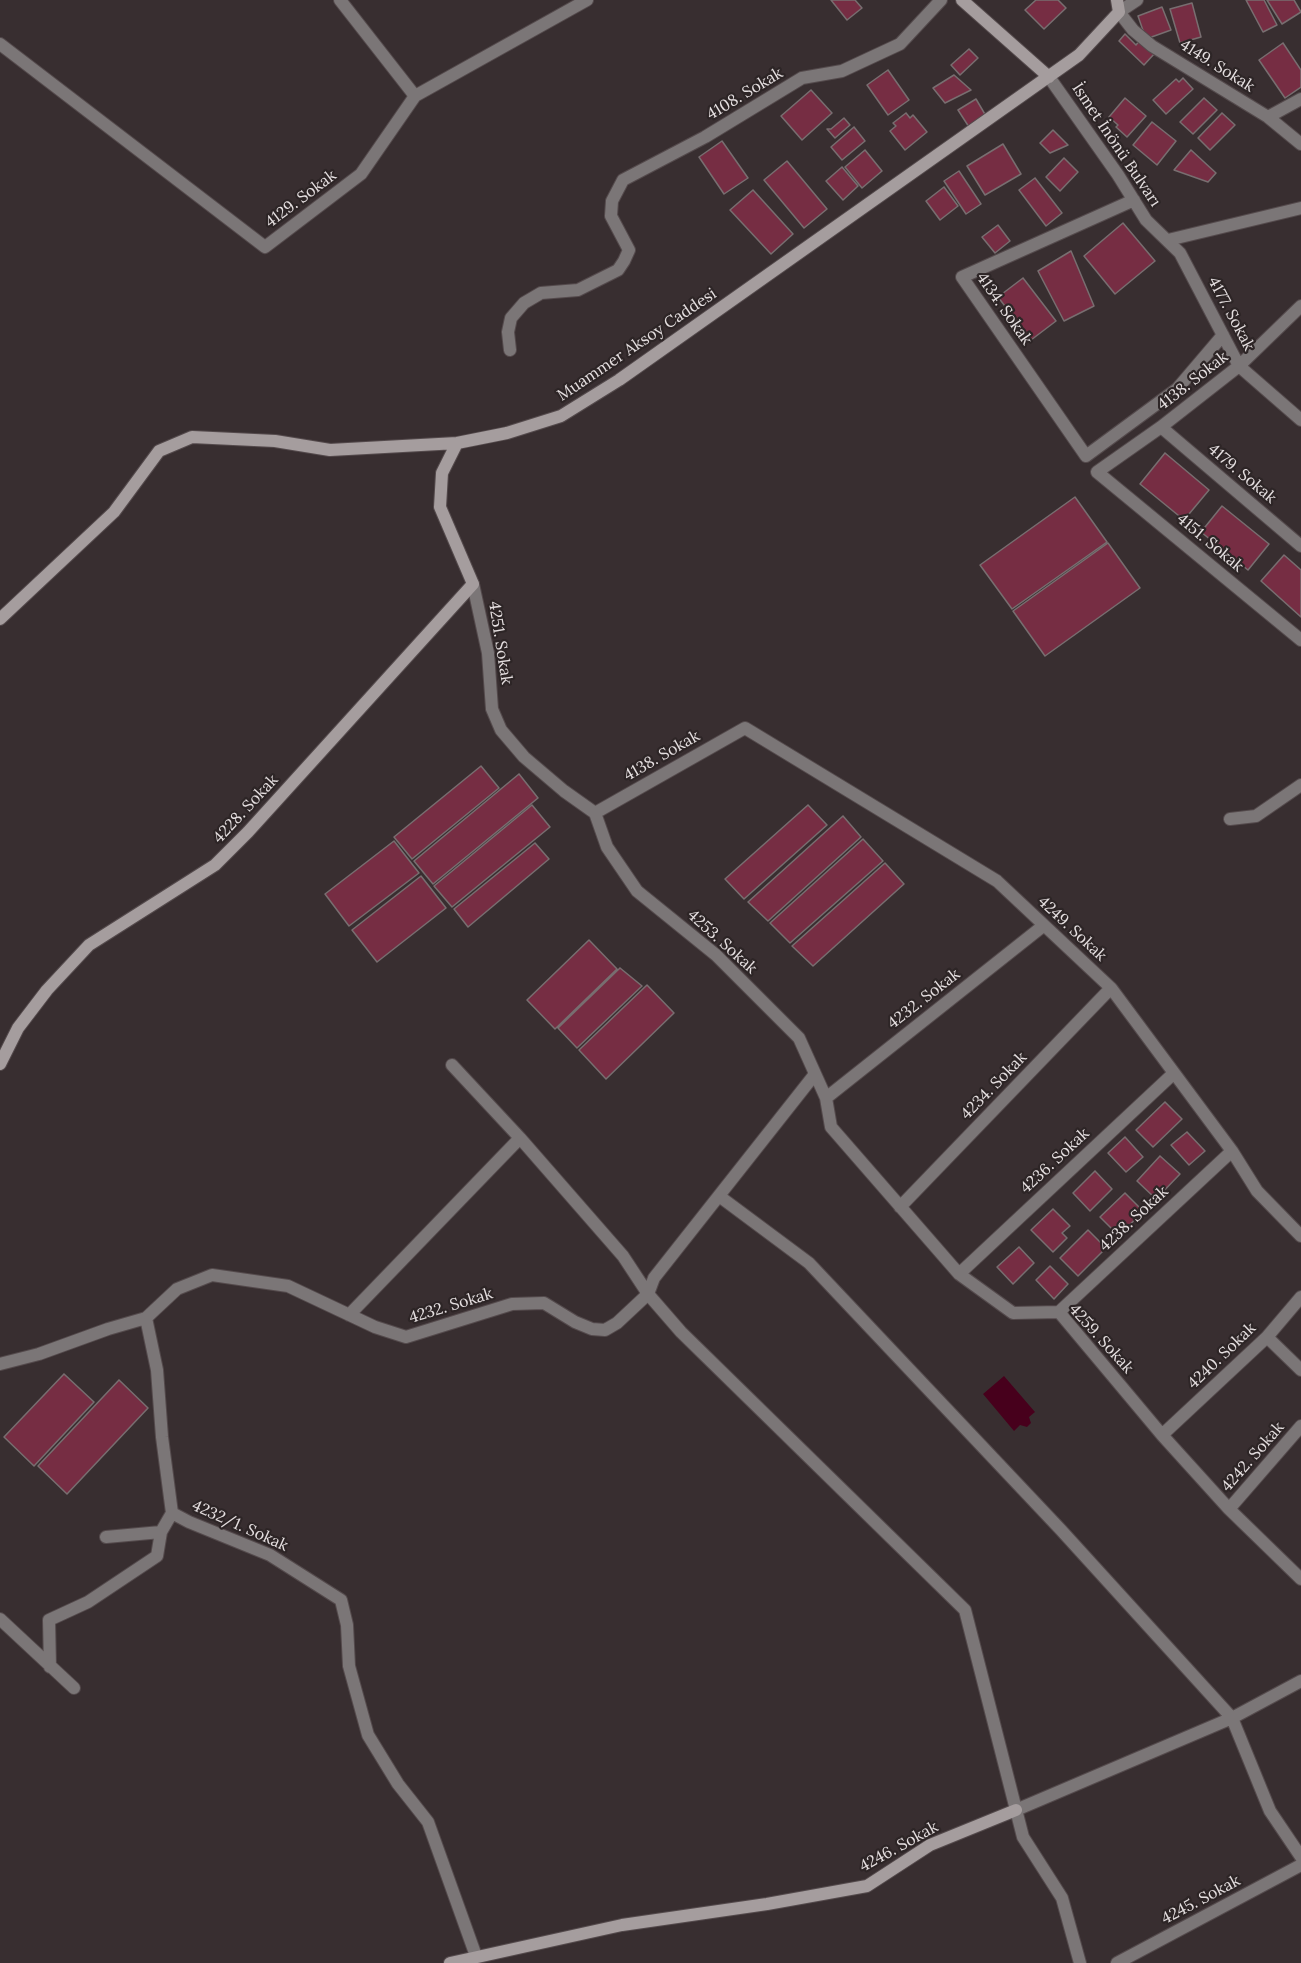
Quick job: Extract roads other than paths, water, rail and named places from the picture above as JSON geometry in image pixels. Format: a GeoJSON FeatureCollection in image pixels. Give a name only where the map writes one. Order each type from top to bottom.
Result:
{"type":"FeatureCollection","features":[{"type":"Feature","properties":{"kind":"street"},"geometry":{"type":"LineString","coordinates":[[340,0],[415,96]]}},
{"type":"Feature","properties":{"kind":"street","name":"4129. Sokak"},"geometry":{"type":"LineString","coordinates":[[0,44],[265,247],[361,174],[415,96],[587,0]]}},
{"type":"Feature","properties":{"kind":"street","name":"4108. Sokak"},"geometry":{"type":"LineString","coordinates":[[510,350],[508,332],[511,318],[524,303],[541,293],[578,290],[618,270],[624,261],[628,250],[611,216],[612,201],[623,180],[705,137],[802,78],[842,71],[900,44],[941,0]]}},
{"type":"Feature","properties":{"kind":"street","name":"İsmet İnönü Bulvarı"},"geometry":{"type":"LineString","coordinates":[[962,0],[1049,77],[1146,220],[1168,240]]}},
{"type":"Feature","properties":{"kind":"street"},"geometry":{"type":"LineString","coordinates":[[1118,6],[1137,0]]}},
{"type":"Feature","properties":{"kind":"street","name":"Muammer Aksoy Caddesi"},"geometry":{"type":"LineString","coordinates":[[0,619],[114,512],[159,452],[192,437],[274,441],[330,450],[457,443],[507,433],[561,416],[629,373],[1079,55],[1118,6]]}},
{"type":"Feature","properties":{"kind":"street","name":"4149. Sokak"},"geometry":{"type":"LineString","coordinates":[[1118,6],[1133,30],[1152,46],[1268,117],[1301,144]]}},
{"type":"Feature","properties":{"kind":"street"},"geometry":{"type":"LineString","coordinates":[[1268,117],[1301,99]]}},
{"type":"Feature","properties":{"kind":"street","name":"4134. Sokak"},"geometry":{"type":"LineString","coordinates":[[1134,200],[962,278],[1086,456],[1177,389],[1223,335]]}},
{"type":"Feature","properties":{"kind":"street"},"geometry":{"type":"LineString","coordinates":[[1168,240],[1301,208]]}},
{"type":"Feature","properties":{"kind":"street","name":"4177. Sokak"},"geometry":{"type":"LineString","coordinates":[[1168,240],[1180,253],[1239,366],[1301,420]]}},
{"type":"Feature","properties":{"kind":"street","name":"4138. Sokak"},"geometry":{"type":"LineString","coordinates":[[1097,472],[1161,427],[1239,366],[1301,306]]}},
{"type":"Feature","properties":{"kind":"street","name":"4179. Sokak"},"geometry":{"type":"LineString","coordinates":[[1161,427],[1301,546]]}},
{"type":"Feature","properties":{"kind":"street","name":"4251. Sokak"},"geometry":{"type":"LineString","coordinates":[[457,443],[442,473],[440,507],[473,584],[488,653],[492,709],[501,730],[524,757],[564,791],[595,813]]}},
{"type":"Feature","properties":{"kind":"street","name":"4151. Sokak"},"geometry":{"type":"LineString","coordinates":[[1097,472],[1301,640]]}},
{"type":"Feature","properties":{"kind":"street","name":"4228. Sokak"},"geometry":{"type":"LineString","coordinates":[[0,1064],[18,1028],[47,990],[89,945],[215,865],[248,832],[473,584]]}},
{"type":"Feature","properties":{"kind":"street","name":"4138. Sokak"},"geometry":{"type":"LineString","coordinates":[[595,813],[745,728]]}},
{"type":"Feature","properties":{"kind":"street","name":"4249. Sokak"},"geometry":{"type":"LineString","coordinates":[[745,728],[998,881],[1111,988],[1232,1151],[1257,1191],[1301,1236]]}},
{"type":"Feature","properties":{"kind":"street"},"geometry":{"type":"LineString","coordinates":[[1230,819],[1256,816],[1301,784]]}},
{"type":"Feature","properties":{"kind":"street","name":"4253. Sokak"},"geometry":{"type":"LineString","coordinates":[[595,813],[607,847],[637,891],[716,956],[799,1038],[826,1098]]}},
{"type":"Feature","properties":{"kind":"street","name":"4232. Sokak"},"geometry":{"type":"LineString","coordinates":[[826,1098],[1043,926]]}},
{"type":"Feature","properties":{"kind":"street","name":"4234. Sokak"},"geometry":{"type":"LineString","coordinates":[[900,1207],[1111,988]]}},
{"type":"Feature","properties":{"kind":"street"},"geometry":{"type":"LineString","coordinates":[[452,1065],[520,1138],[623,1256],[648,1294],[681,1332],[965,1610],[1023,1837],[1062,1898],[1080,1963]]}},
{"type":"Feature","properties":{"kind":"street","name":"4236. Sokak"},"geometry":{"type":"LineString","coordinates":[[959,1274],[1174,1073]]}},
{"type":"Feature","properties":{"kind":"street","name":"4232. Sokak"},"geometry":{"type":"LineString","coordinates":[[0,1364],[39,1354],[146,1318],[177,1289],[212,1275],[288,1286],[375,1327],[406,1337],[512,1304],[544,1303],[575,1322],[592,1329],[605,1330],[617,1323],[648,1294],[654,1278],[815,1074]]}},
{"type":"Feature","properties":{"kind":"street","name":"4259. Sokak"},"geometry":{"type":"LineString","coordinates":[[826,1098],[831,1127],[959,1274],[1013,1313],[1059,1312],[1162,1435],[1229,1509],[1300,1575]]}},
{"type":"Feature","properties":{"kind":"street"},"geometry":{"type":"LineString","coordinates":[[349,1315],[520,1138]]}},
{"type":"Feature","properties":{"kind":"street","name":"4238. Sokak"},"geometry":{"type":"LineString","coordinates":[[1059,1312],[1232,1151]]}},
{"type":"Feature","properties":{"kind":"street"},"geometry":{"type":"LineString","coordinates":[[719,1196],[809,1263],[1060,1530],[1232,1718],[1270,1811],[1301,1857]]}},
{"type":"Feature","properties":{"kind":"street","name":"4240. Sokak"},"geometry":{"type":"LineString","coordinates":[[1162,1435],[1267,1337],[1301,1297]]}},
{"type":"Feature","properties":{"kind":"street","name":"4232/1. Sokak"},"geometry":{"type":"LineString","coordinates":[[146,1318],[157,1370],[162,1437],[172,1513],[270,1555],[341,1600],[347,1625],[348,1666],[368,1735],[398,1784],[428,1822],[476,1960]]}},
{"type":"Feature","properties":{"kind":"street"},"geometry":{"type":"LineString","coordinates":[[1267,1337],[1301,1370]]}},
{"type":"Feature","properties":{"kind":"street","name":"4242. Sokak"},"geometry":{"type":"LineString","coordinates":[[1229,1509],[1301,1426]]}},
{"type":"Feature","properties":{"kind":"street"},"geometry":{"type":"LineString","coordinates":[[50,1667],[49,1620],[88,1602],[157,1556],[161,1532],[172,1513]]}},
{"type":"Feature","properties":{"kind":"street"},"geometry":{"type":"LineString","coordinates":[[106,1537],[161,1532]]}},
{"type":"Feature","properties":{"kind":"street"},"geometry":{"type":"LineString","coordinates":[[0,1619],[74,1688]]}},
{"type":"Feature","properties":{"kind":"street","name":"4246. Sokak"},"geometry":{"type":"LineString","coordinates":[[450,1963],[476,1960],[622,1925],[767,1904],[867,1886],[930,1845],[1232,1718],[1301,1681]]}},
{"type":"Feature","properties":{"kind":"street","name":"4245. Sokak"},"geometry":{"type":"LineString","coordinates":[[1117,1963],[1301,1865]]}}]}
